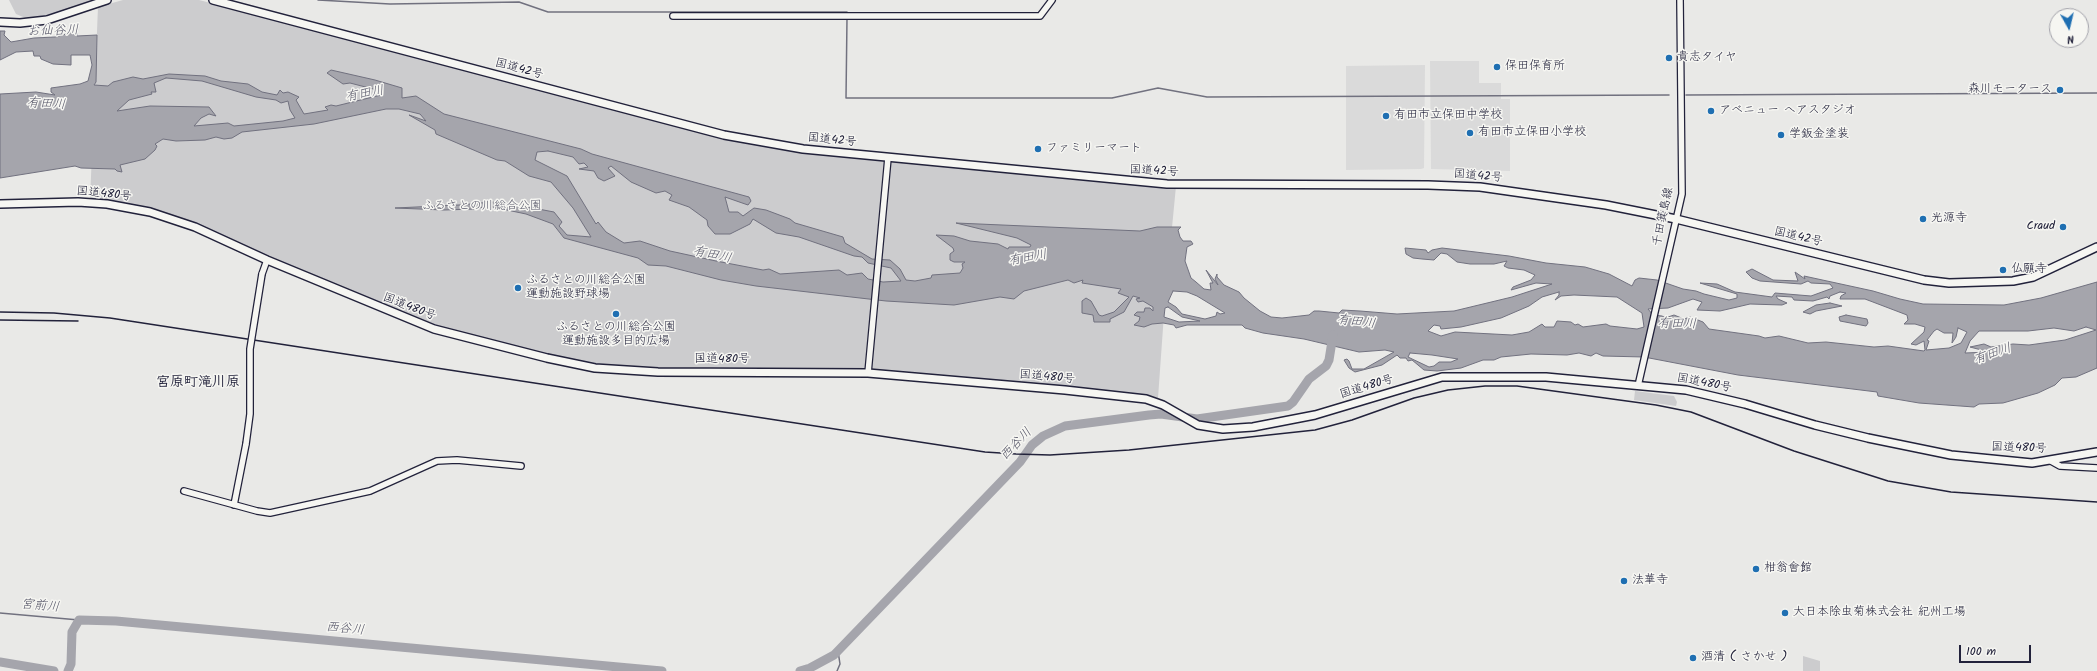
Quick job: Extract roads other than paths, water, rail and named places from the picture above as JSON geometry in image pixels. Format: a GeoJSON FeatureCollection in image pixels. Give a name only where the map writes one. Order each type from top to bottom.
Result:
{"type":"FeatureCollection","features":[{"type":"Feature","properties":{"kind":"highway"},"geometry":{"type":"LineString","coordinates":[[0,22],[20,23],[47,20],[108,0]]}},
{"type":"Feature","properties":{"kind":"highway","name":"国道42号"},"geometry":{"type":"LineString","coordinates":[[214,0],[742,139],[803,150],[887,160],[1167,184],[1428,185],[1480,187],[1599,204],[1898,273],[1949,283],[2006,281],[2033,276],[2097,247]]}},
{"type":"Feature","properties":{"kind":"highway","name":"国道480号"},"geometry":{"type":"LineString","coordinates":[[0,204],[78,202],[107,204],[144,211],[195,227],[390,313],[434,329],[583,366],[658,372],[868,370],[1136,397],[1154,401],[1166,406],[1194,423],[1208,428],[1223,429],[1253,427],[1327,412],[1442,377],[1536,377],[1638,383],[1705,394],[1823,427],[1951,455],[2007,462],[2032,463],[2097,452]]}},
{"type":"Feature","properties":{"kind":"street"},"geometry":{"type":"LineString","coordinates":[[674,16],[1040,16],[1052,0]]}},
{"type":"Feature","properties":{"kind":"street","name":"千田箕島線"},"geometry":{"type":"LineString","coordinates":[[1638,383],[1682,188],[1680,0]]}},
{"type":"Feature","properties":{"kind":"street"},"geometry":{"type":"LineString","coordinates":[[868,370],[887,160]]}},
{"type":"Feature","properties":{"kind":"street"},"geometry":{"type":"LineString","coordinates":[[234,505],[246,444],[250,414],[250,349],[262,274],[267,260]]}},
{"type":"Feature","properties":{"kind":"street"},"geometry":{"type":"LineString","coordinates":[[184,491],[262,513],[282,511],[374,490],[422,466],[441,460],[521,466]]}},
{"type":"Feature","properties":{"kind":"street"},"geometry":{"type":"LineString","coordinates":[[2051,461],[2060,466],[2097,468]]}},
{"type":"Feature","properties":{"kind":"water","name":"有田川"},"geometry":{"type":"Polygon","coordinates":[[[75,26],[78,27],[77,36],[97,35],[96,82],[94,85],[108,86],[113,82],[133,77],[143,79],[169,74],[205,76],[221,81],[248,84],[262,92],[277,95],[280,90],[283,93],[288,92],[299,97],[296,100],[304,114],[328,110],[325,107],[331,105],[336,106],[381,95],[379,93],[381,91],[350,83],[343,84],[327,73],[331,70],[375,80],[402,88],[402,98],[416,96],[444,114],[581,149],[592,154],[749,197],[751,201],[748,205],[725,197],[729,212],[738,212],[743,216],[754,208],[766,210],[790,219],[795,223],[843,237],[845,243],[872,259],[890,260],[900,269],[906,280],[915,281],[931,278],[932,275],[960,273],[963,268],[962,264],[965,262],[954,262],[950,260],[950,254],[954,251],[953,248],[936,235],[954,236],[970,241],[998,244],[1008,249],[1009,247],[1030,247],[1031,245],[1017,238],[956,223],[1140,231],[1157,227],[1181,227],[1178,230],[1180,237],[1183,241],[1191,241],[1193,244],[1187,247],[1185,261],[1191,278],[1204,289],[1211,290],[1210,283],[1213,283],[1206,270],[1218,285],[1215,279],[1217,274],[1217,277],[1224,285],[1239,292],[1260,311],[1271,317],[1282,318],[1309,315],[1314,311],[1339,313],[1342,310],[1397,314],[1454,311],[1512,297],[1552,284],[1536,283],[1511,290],[1513,287],[1531,280],[1535,275],[1524,270],[1504,266],[1507,261],[1494,264],[1470,264],[1457,262],[1447,254],[1441,253],[1434,260],[1413,258],[1406,254],[1405,248],[1426,250],[1428,253],[1432,250],[1442,248],[1585,267],[1609,274],[1632,286],[1635,280],[1639,278],[1657,280],[1683,289],[1729,300],[1737,298],[1737,294],[1700,283],[1717,284],[1735,292],[1772,297],[1775,293],[1811,296],[1833,288],[1830,284],[1811,283],[1808,281],[1801,284],[1760,281],[1752,278],[1746,272],[1752,269],[1773,280],[1798,281],[1795,272],[1805,279],[1804,276],[1873,291],[1923,304],[2004,305],[2041,298],[2097,282],[2097,368],[2076,377],[2062,378],[2055,385],[2038,393],[2003,403],[1979,404],[1974,407],[1919,403],[1878,396],[1877,392],[1738,375],[1644,357],[1603,356],[1596,353],[1591,356],[1579,353],[1567,355],[1531,354],[1501,357],[1494,360],[1483,360],[1461,368],[1437,371],[1424,370],[1412,360],[1408,361],[1406,358],[1400,358],[1397,355],[1382,365],[1355,372],[1349,368],[1344,360],[1347,359],[1349,361],[1352,369],[1364,369],[1394,352],[1385,350],[1359,352],[1304,339],[1263,333],[1245,328],[1242,325],[1187,325],[1176,328],[1174,325],[1163,323],[1152,324],[1144,327],[1134,325],[1139,321],[1140,317],[1134,315],[1137,312],[1144,312],[1145,308],[1150,308],[1153,311],[1153,307],[1143,301],[1138,302],[1136,299],[1140,298],[1133,296],[1124,312],[1110,319],[1110,322],[1094,322],[1093,315],[1082,313],[1082,301],[1086,298],[1091,301],[1099,315],[1102,316],[1114,312],[1129,297],[1118,293],[1121,289],[1082,283],[1083,280],[1074,283],[1068,280],[1024,291],[1014,299],[1000,297],[954,305],[886,301],[756,286],[721,280],[666,266],[648,265],[638,258],[564,238],[553,224],[526,214],[488,206],[475,209],[444,210],[395,208],[492,202],[512,204],[554,212],[562,222],[559,226],[567,235],[591,237],[573,208],[551,182],[529,176],[505,161],[497,160],[436,134],[435,130],[409,115],[426,121],[420,114],[399,109],[386,109],[314,124],[242,132],[232,138],[224,139],[216,137],[205,140],[176,141],[163,139],[155,144],[157,146],[155,150],[145,159],[120,165],[122,172],[115,169],[81,168],[75,166],[0,178],[0,94],[36,92],[55,95],[51,92],[51,88],[80,84],[88,81],[92,65],[90,55],[71,55],[71,65],[53,64],[41,59],[40,56],[34,56],[33,51],[16,52],[0,60],[0,31],[5,31],[4,35],[11,42],[34,38],[55,37],[66,34],[75,26]],[[166,78],[154,83],[156,92],[151,92],[152,94],[129,100],[117,111],[150,106],[209,107],[216,116],[209,114],[201,118],[194,126],[228,123],[234,126],[283,121],[295,118],[290,110],[288,101],[281,103],[276,100],[256,97],[202,81],[166,78]],[[548,151],[537,152],[535,160],[567,176],[596,224],[598,222],[606,232],[624,243],[640,241],[670,251],[763,270],[769,269],[780,274],[839,270],[847,275],[862,273],[868,279],[883,282],[901,281],[891,268],[868,263],[862,257],[854,256],[799,237],[776,233],[753,219],[750,224],[730,234],[715,234],[708,226],[707,220],[689,207],[669,200],[672,195],[665,191],[656,193],[631,182],[611,166],[608,168],[615,176],[604,181],[598,178],[594,171],[579,169],[588,167],[584,163],[579,164],[573,157],[548,151]],[[1173,291],[1168,302],[1176,307],[1182,314],[1205,319],[1216,316],[1217,312],[1220,314],[1225,313],[1197,296],[1187,292],[1173,291]],[[1559,292],[1542,297],[1529,306],[1501,318],[1461,327],[1441,329],[1440,326],[1434,325],[1428,331],[1441,336],[1455,332],[1512,335],[1529,332],[1542,324],[1545,327],[1554,327],[1557,321],[1571,322],[1575,325],[1578,324],[1583,327],[1606,324],[1610,326],[1637,329],[1644,327],[1642,313],[1617,297],[1574,295],[1561,296],[1555,300],[1559,295],[1559,292]],[[1840,292],[1830,296],[1829,299],[1827,297],[1813,301],[1794,300],[1792,297],[1776,296],[1778,299],[1787,303],[1782,305],[1750,304],[1720,311],[1697,310],[1702,302],[1693,299],[1668,308],[1648,309],[1653,315],[1662,316],[1668,319],[1670,319],[1668,317],[1674,315],[1684,319],[1690,317],[1703,322],[1709,329],[1765,338],[1779,336],[1808,343],[1826,342],[1925,350],[1924,341],[1916,345],[1911,344],[1924,332],[1925,327],[1915,324],[1904,324],[1908,320],[1907,315],[1865,299],[1840,299],[1841,296],[1846,293],[1840,292]],[[1168,307],[1165,308],[1164,317],[1179,322],[1200,321],[1182,317],[1168,307]],[[2086,327],[2074,331],[2054,328],[2028,331],[1979,331],[1970,341],[1965,353],[1989,352],[1970,347],[1984,344],[1991,347],[2013,344],[2029,345],[2065,340],[2096,330],[2086,327]],[[1958,328],[1956,337],[1952,343],[1953,333],[1944,333],[1937,329],[1927,340],[1929,341],[1926,350],[1949,348],[1961,343],[1967,332],[1958,328]],[[1410,353],[1408,357],[1429,367],[1434,366],[1439,362],[1451,362],[1458,359],[1410,353]]]}},
{"type":"Feature","properties":{"kind":"water"},"geometry":{"type":"Polygon","coordinates":[[[1830,303],[1842,306],[1816,311],[1810,314],[1803,312],[1816,305],[1830,303]]]}},
{"type":"Feature","properties":{"kind":"water"},"geometry":{"type":"Polygon","coordinates":[[[1846,315],[1867,319],[1868,323],[1866,326],[1840,321],[1839,317],[1846,315]]]}},
{"type":"Feature","properties":{"kind":"waterway"},"geometry":{"type":"LineString","coordinates":[[318,0],[390,4],[519,2],[548,12],[847,12],[847,14]]}},
{"type":"Feature","properties":{"kind":"waterway"},"geometry":{"type":"LineString","coordinates":[[847,18],[846,98],[1112,98],[1158,88],[1207,97],[1669,95]]}},
{"type":"Feature","properties":{"kind":"waterway"},"geometry":{"type":"LineString","coordinates":[[1686,95],[2097,93]]}},
{"type":"Feature","properties":{"kind":"waterway","name":"西谷川"},"geometry":{"type":"LineString","coordinates":[[800,671],[810,668],[834,655],[1020,462],[1032,445],[1043,436],[1065,426],[1149,415],[1161,414],[1197,419],[1288,406],[1293,402],[1309,379],[1326,366],[1329,360],[1333,335]]}},
{"type":"Feature","properties":{"kind":"waterway","name":"宮前川"},"geometry":{"type":"LineString","coordinates":[[0,613],[79,620]]}},
{"type":"Feature","properties":{"kind":"waterway","name":"西谷川"},"geometry":{"type":"LineString","coordinates":[[68,671],[71,664],[72,632],[79,620],[116,621],[662,671]]}},
{"type":"Feature","properties":{"kind":"waterway"},"geometry":{"type":"LineString","coordinates":[[837,671],[840,664],[838,651]]}},
{"type":"Feature","properties":{"kind":"waterway","name":"西谷川"},"geometry":{"type":"LineString","coordinates":[[0,662],[54,671]]}},
{"type":"Feature","properties":{"kind":"railway"},"geometry":{"type":"LineString","coordinates":[[0,312],[54,313],[110,318],[985,452],[1016,454],[1050,455],[1129,450],[1315,430],[1352,420],[1414,398],[1448,390],[1485,386],[1517,386],[1656,405],[1691,412],[1794,451],[1888,481],[1951,492],[2097,502]]}},
{"type":"Feature","properties":{"kind":"railway"},"geometry":{"type":"LineString","coordinates":[[0,320],[78,321]]}},
{"type":"Feature","properties":{"kind":"place","name":"貴志タイヤ"},"geometry":{"type":"Point","coordinates":[1669,58]}},
{"type":"Feature","properties":{"kind":"place","name":"保田保育所"},"geometry":{"type":"Point","coordinates":[1497,67]}},
{"type":"Feature","properties":{"kind":"place","name":"森川モータース"},"geometry":{"type":"Point","coordinates":[2060,90]}},
{"type":"Feature","properties":{"kind":"place","name":"アベニュー ヘアスタジオ"},"geometry":{"type":"Point","coordinates":[1711,111]}},
{"type":"Feature","properties":{"kind":"place","name":"有田市立保田中学校"},"geometry":{"type":"Point","coordinates":[1386,116]}},
{"type":"Feature","properties":{"kind":"place","name":"有田市立保田小学校"},"geometry":{"type":"Point","coordinates":[1470,133]}},
{"type":"Feature","properties":{"kind":"place","name":"学鈑金塗装"},"geometry":{"type":"Point","coordinates":[1781,135]}},
{"type":"Feature","properties":{"kind":"place","name":"ファミリーマート"},"geometry":{"type":"Point","coordinates":[1038,149]}},
{"type":"Feature","properties":{"kind":"place","name":"光源寺"},"geometry":{"type":"Point","coordinates":[1923,219]}},
{"type":"Feature","properties":{"kind":"place","name":"Craud"},"geometry":{"type":"Point","coordinates":[2063,227]}},
{"type":"Feature","properties":{"kind":"place","name":"仏願寺"},"geometry":{"type":"Point","coordinates":[2003,270]}},
{"type":"Feature","properties":{"kind":"place","name":"ふるさとの川総合公園 運動施設野球場"},"geometry":{"type":"Point","coordinates":[518,288]}},
{"type":"Feature","properties":{"kind":"place","name":"ふるさとの川総合公園 運動施設多目的広場"},"geometry":{"type":"Point","coordinates":[616,314]}},
{"type":"Feature","properties":{"kind":"place","name":"柑翁會館"},"geometry":{"type":"Point","coordinates":[1756,569]}},
{"type":"Feature","properties":{"kind":"place","name":"法華寺"},"geometry":{"type":"Point","coordinates":[1624,581]}},
{"type":"Feature","properties":{"kind":"place","name":"大日本除虫菊株式会社 紀州工場"},"geometry":{"type":"Point","coordinates":[1785,613]}},
{"type":"Feature","properties":{"kind":"place","name":"酒清 ( さかせ )"},"geometry":{"type":"Point","coordinates":[1693,658]}},
{"type":"Feature","properties":{"kind":"district","name":"宮原町滝川原"},"geometry":{"type":"Point","coordinates":[198,384]}},
{"type":"Feature","properties":{"kind":"water label","name":"お仙谷川"},"geometry":{"type":"Point","coordinates":[53,32]}},
{"type":"Feature","properties":{"kind":"park label","name":"ふるさとの川総合公園"},"geometry":{"type":"Point","coordinates":[482,207]}}]}
